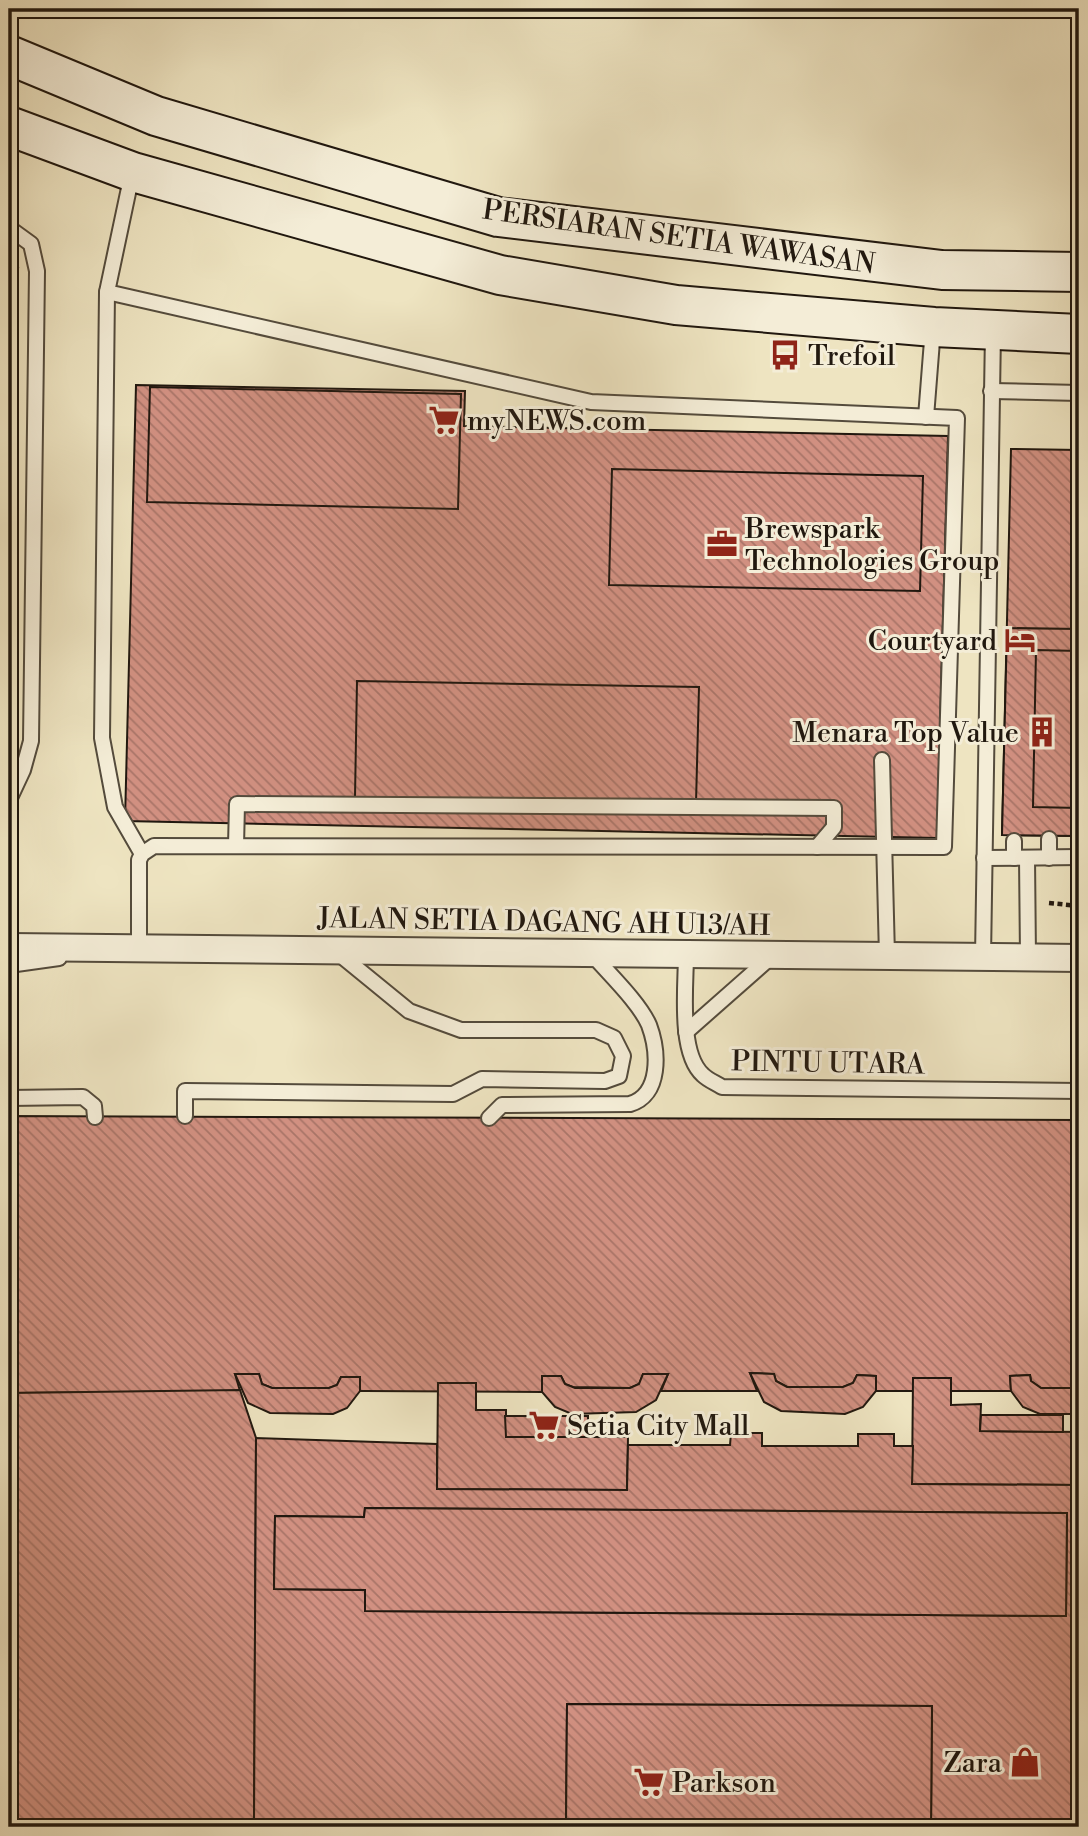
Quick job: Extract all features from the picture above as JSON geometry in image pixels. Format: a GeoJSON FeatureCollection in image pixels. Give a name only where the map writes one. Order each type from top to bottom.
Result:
{"type":"FeatureCollection","features":[{"type":"Feature","properties":{"kind":"street","name":"PERSIARAN SETIA WAWASAN"},"geometry":{"type":"LineString","coordinates":[[9,55],[156,116],[498,217],[942,270],[1079,272]]}},
{"type":"Feature","properties":{"kind":"street","name":"PERSIARAN SETIA WAWASAN"},"geometry":{"type":"LineString","coordinates":[[9,126],[133,172],[500,275],[676,305],[934,327],[1079,334]]}},
{"type":"Feature","properties":{"kind":"street","name":"JALAN SETIA DAGANG AH U13/AH"},"geometry":{"type":"LineString","coordinates":[[9,947],[1079,958]]}},
{"type":"Feature","properties":{"kind":"lane"},"geometry":{"type":"LineString","coordinates":[[133,172],[107,292],[102,738],[115,807],[142,854]]}},
{"type":"Feature","properties":{"kind":"lane"},"geometry":{"type":"LineString","coordinates":[[9,228],[31,244],[37,271],[31,741],[23,770],[9,800]]}},
{"type":"Feature","properties":{"kind":"lane"},"geometry":{"type":"LineString","coordinates":[[9,965],[139,949],[139,860],[142,854],[154,846],[944,847],[957,418],[591,402],[107,292]]}},
{"type":"Feature","properties":{"kind":"lane"},"geometry":{"type":"LineString","coordinates":[[926,417],[934,327]]}},
{"type":"Feature","properties":{"kind":"lane"},"geometry":{"type":"LineString","coordinates":[[983,957],[997,463],[991,391],[993,329]]}},
{"type":"Feature","properties":{"kind":"lane"},"geometry":{"type":"LineString","coordinates":[[991,391],[1079,393]]}},
{"type":"Feature","properties":{"kind":"lane"},"geometry":{"type":"LineString","coordinates":[[882,760],[887,956]]}},
{"type":"Feature","properties":{"kind":"lane"},"geometry":{"type":"LineString","coordinates":[[236,846],[237,804],[834,808],[834,827],[817,848]]}},
{"type":"Feature","properties":{"kind":"lane"},"geometry":{"type":"LineString","coordinates":[[1048,839],[1049,858]]}},
{"type":"Feature","properties":{"kind":"lane"},"geometry":{"type":"LineString","coordinates":[[1014,841],[1021,858],[1028,957]]}},
{"type":"Feature","properties":{"kind":"lane"},"geometry":{"type":"LineString","coordinates":[[984,858],[1079,857]]}},
{"type":"Feature","properties":{"kind":"lane"},"geometry":{"type":"LineString","coordinates":[[185,1116],[185,1091],[453,1094],[482,1079],[605,1081],[619,1076],[624,1056],[614,1038],[596,1030],[461,1030],[409,1011],[334,951]]}},
{"type":"Feature","properties":{"kind":"lane"},"geometry":{"type":"LineString","coordinates":[[489,1118],[502,1105],[630,1104],[643,1101],[651,1090],[655,1076],[654,1045],[648,1023],[591,953]]}},
{"type":"Feature","properties":{"kind":"lane","name":"PINTU UTARA"},"geometry":{"type":"LineString","coordinates":[[687,954],[686,1032],[693,1058],[702,1075],[722,1087],[1079,1091]]}},
{"type":"Feature","properties":{"kind":"lane"},"geometry":{"type":"LineString","coordinates":[[686,1032],[775,955]]}},
{"type":"Feature","properties":{"kind":"lane"},"geometry":{"type":"LineString","coordinates":[[9,1098],[83,1097],[94,1105],[95,1117]]}},
{"type":"Feature","properties":{"kind":"building"},"geometry":{"type":"Polygon","coordinates":[[[9,265],[18,268],[9,290],[9,265]]]}},
{"type":"Feature","properties":{"kind":"building"},"geometry":{"type":"Polygon","coordinates":[[[136,385],[465,391],[464,426],[948,436],[937,838],[125,821],[136,385]]]}},
{"type":"Feature","properties":{"kind":"building"},"geometry":{"type":"Polygon","coordinates":[[[150,387],[461,394],[458,509],[147,502],[150,387]]]}},
{"type":"Feature","properties":{"kind":"building"},"geometry":{"type":"Polygon","coordinates":[[[1011,449],[1079,450],[1079,836],[1002,835],[1011,449]]]}},
{"type":"Feature","properties":{"kind":"building"},"geometry":{"type":"Polygon","coordinates":[[[612,469],[923,476],[920,591],[609,585],[612,469]]]}},
{"type":"Feature","properties":{"kind":"building","name":"Menara Top Value"},"geometry":{"type":"Polygon","coordinates":[[[1007,628],[1079,629],[1079,836],[1002,835],[1007,628]]]}},
{"type":"Feature","properties":{"kind":"building"},"geometry":{"type":"Polygon","coordinates":[[[1036,650],[1079,651],[1079,808],[1033,807],[1036,650]]]}},
{"type":"Feature","properties":{"kind":"building"},"geometry":{"type":"Polygon","coordinates":[[[357,681],[699,687],[696,803],[355,797],[357,681]]]}},
{"type":"Feature","properties":{"kind":"building"},"geometry":{"type":"Polygon","coordinates":[[[9,1116],[1079,1120],[1079,1388],[1041,1388],[1031,1381],[1030,1375],[1010,1376],[1011,1391],[876,1391],[876,1376],[857,1375],[853,1383],[843,1387],[787,1387],[776,1381],[774,1374],[750,1373],[757,1391],[661,1391],[668,1374],[643,1374],[639,1384],[630,1388],[573,1387],[565,1384],[561,1376],[542,1376],[542,1392],[360,1391],[360,1377],[341,1377],[337,1385],[329,1388],[272,1388],[262,1384],[259,1374],[235,1374],[240,1391],[9,1393],[9,1116]]]}},
{"type":"Feature","properties":{"kind":"building"},"geometry":{"type":"Polygon","coordinates":[[[750,1373],[774,1374],[776,1381],[787,1387],[843,1387],[853,1383],[857,1375],[876,1376],[876,1391],[863,1407],[845,1414],[781,1411],[764,1402],[750,1373]]]}},
{"type":"Feature","properties":{"kind":"building"},"geometry":{"type":"Polygon","coordinates":[[[235,1374],[259,1374],[262,1384],[272,1388],[329,1388],[337,1385],[341,1377],[360,1377],[360,1391],[347,1408],[333,1414],[270,1413],[248,1403],[235,1374]]]}},
{"type":"Feature","properties":{"kind":"building"},"geometry":{"type":"Polygon","coordinates":[[[643,1374],[668,1374],[656,1400],[636,1412],[572,1414],[555,1407],[542,1392],[542,1376],[561,1376],[565,1384],[575,1388],[630,1388],[639,1384],[643,1374]]]}},
{"type":"Feature","properties":{"kind":"building"},"geometry":{"type":"Polygon","coordinates":[[[1030,1375],[1031,1381],[1041,1388],[1079,1388],[1079,1414],[1040,1414],[1023,1407],[1011,1391],[1010,1376],[1030,1375]]]}},
{"type":"Feature","properties":{"kind":"building"},"geometry":{"type":"Polygon","coordinates":[[[913,1378],[951,1378],[951,1405],[981,1404],[980,1431],[1079,1432],[1079,1485],[912,1484],[913,1378]]]}},
{"type":"Feature","properties":{"kind":"building"},"geometry":{"type":"Polygon","coordinates":[[[438,1383],[476,1383],[476,1410],[506,1410],[506,1437],[628,1437],[627,1490],[437,1489],[438,1383]]]}},
{"type":"Feature","properties":{"kind":"building"},"geometry":{"type":"Polygon","coordinates":[[[240,1390],[256,1438],[254,1827],[9,1827],[9,1393],[240,1390]]]}},
{"type":"Feature","properties":{"kind":"building"},"geometry":{"type":"Polygon","coordinates":[[[981,1415],[1063,1415],[1063,1432],[980,1431],[981,1415]]]}},
{"type":"Feature","properties":{"kind":"building"},"geometry":{"type":"Polygon","coordinates":[[[505,1416],[588,1416],[588,1437],[506,1437],[505,1416]]]}},
{"type":"Feature","properties":{"kind":"building"},"geometry":{"type":"Polygon","coordinates":[[[731,1433],[762,1433],[762,1446],[858,1446],[858,1434],[894,1434],[894,1446],[913,1446],[912,1484],[1079,1485],[1079,1827],[931,1827],[932,1706],[567,1704],[566,1827],[254,1827],[256,1438],[437,1444],[437,1489],[627,1490],[628,1445],[730,1445],[731,1433]],[[365,1508],[364,1517],[275,1516],[274,1589],[365,1590],[365,1611],[1066,1616],[1067,1513],[365,1508]]]}},
{"type":"Feature","properties":{"kind":"building"},"geometry":{"type":"Polygon","coordinates":[[[365,1508],[1067,1513],[1066,1616],[365,1611],[365,1590],[274,1589],[275,1516],[364,1517],[365,1508]]]}},
{"type":"Feature","properties":{"kind":"building"},"geometry":{"type":"Polygon","coordinates":[[[567,1704],[932,1706],[931,1827],[566,1827],[567,1704]]]}},
{"type":"Feature","properties":{"kind":"place","name":"Trefoil"},"geometry":{"type":"Point","coordinates":[785,355]}},
{"type":"Feature","properties":{"kind":"place","name":"myNEWS.com"},"geometry":{"type":"Point","coordinates":[444,420]}},
{"type":"Feature","properties":{"kind":"place","name":"Brewspark Technologies Group"},"geometry":{"type":"Point","coordinates":[722,544]}},
{"type":"Feature","properties":{"kind":"place","name":"Courtyard"},"geometry":{"type":"Point","coordinates":[1020,640]}},
{"type":"Feature","properties":{"kind":"place","name":"Menara Top Value"},"geometry":{"type":"Point","coordinates":[1042,732]}},
{"type":"Feature","properties":{"kind":"place","name":"Setia City Mall"},"geometry":{"type":"Point","coordinates":[544,1425]}},
{"type":"Feature","properties":{"kind":"place","name":"Zara"},"geometry":{"type":"Point","coordinates":[1025,1762]}},
{"type":"Feature","properties":{"kind":"place","name":"Parkson"},"geometry":{"type":"Point","coordinates":[649,1782]}}]}
